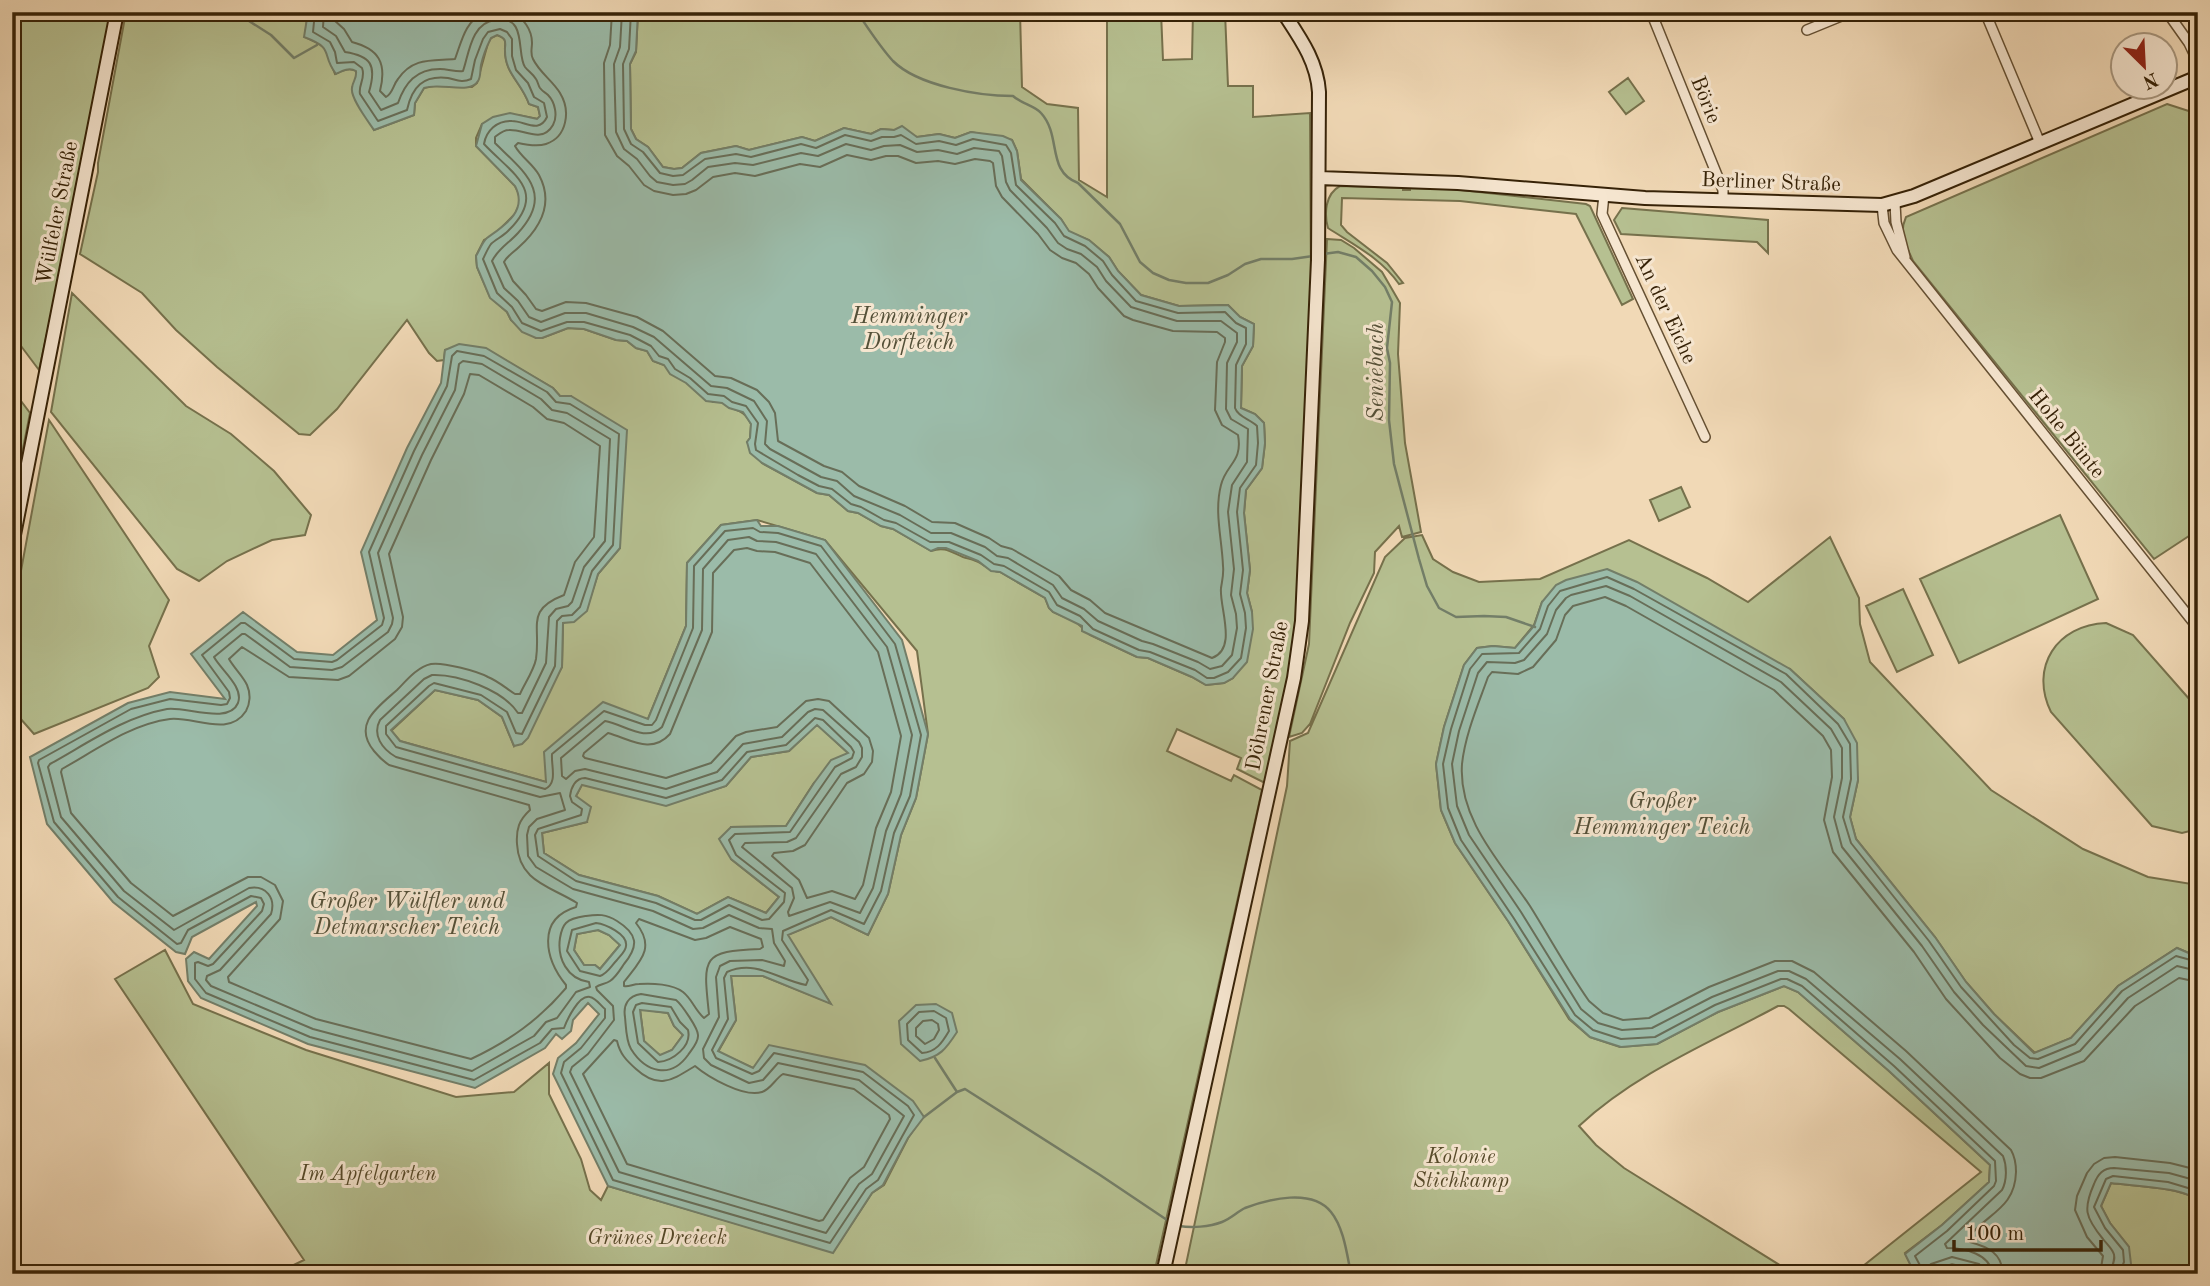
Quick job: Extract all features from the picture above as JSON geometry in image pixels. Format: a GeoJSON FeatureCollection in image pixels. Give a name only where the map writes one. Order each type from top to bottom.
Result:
{"type":"FeatureCollection","features":[{"type":"Feature","properties":{"kind":"street","name":"Wülfeler Straße"},"geometry":{"type":"LineString","coordinates":[[12,545],[117,12]]}},
{"type":"Feature","properties":{"kind":"street","name":"Döhrener Straße"},"geometry":{"type":"LineString","coordinates":[[1163,1274],[1296,669],[1302,621],[1318,260],[1317,76],[1305,46],[1283,12]]}},
{"type":"Feature","properties":{"kind":"street","name":"Börie"},"geometry":{"type":"LineString","coordinates":[[1651,12],[1723,190],[1723,201]]}},
{"type":"Feature","properties":{"kind":"street"},"geometry":{"type":"LineString","coordinates":[[1807,30],[1851,12]]}},
{"type":"Feature","properties":{"kind":"street"},"geometry":{"type":"LineString","coordinates":[[1985,12],[2039,143]]}},
{"type":"Feature","properties":{"kind":"street"},"geometry":{"type":"LineString","coordinates":[[2167,12],[2189,43],[2198,62]]}},
{"type":"Feature","properties":{"kind":"street","name":"Berliner Straße"},"geometry":{"type":"LineString","coordinates":[[1319,178],[1458,183],[1723,201],[1888,204],[2198,77]]}},
{"type":"Feature","properties":{"kind":"street","name":"An der Eiche"},"geometry":{"type":"LineString","coordinates":[[1604,195],[1602,214],[1705,437]]}},
{"type":"Feature","properties":{"kind":"street","name":"Hohe Bünte"},"geometry":{"type":"LineString","coordinates":[[1888,204],[1907,262],[2198,628]]}},
{"type":"Feature","properties":{"kind":"green space"},"geometry":{"type":"Polygon","coordinates":[[[12,12],[112,12],[39,370],[12,334],[12,12]]]}},
{"type":"Feature","properties":{"kind":"green space"},"geometry":{"type":"Polygon","coordinates":[[[126,12],[308,12],[305,37],[324,46],[335,74],[348,69],[356,71],[352,88],[374,130],[414,115],[415,103],[424,88],[439,85],[472,87],[477,83],[491,38],[497,35],[502,37],[510,71],[529,104],[538,107],[540,116],[538,119],[518,115],[482,124],[476,138],[476,146],[515,186],[519,194],[520,203],[515,214],[494,235],[484,240],[476,256],[477,267],[490,297],[507,312],[511,320],[536,338],[568,328],[584,329],[627,341],[636,348],[647,351],[653,361],[664,365],[713,402],[722,402],[741,412],[751,424],[747,442],[762,463],[817,493],[829,495],[848,511],[893,529],[931,551],[948,550],[1000,572],[1045,598],[1053,612],[1076,622],[1090,635],[1206,685],[1224,683],[1233,678],[1252,612],[1247,593],[1250,570],[1244,513],[1246,490],[1262,468],[1264,423],[1255,414],[1241,408],[1242,366],[1253,346],[1254,324],[1240,317],[1228,305],[1179,306],[1141,295],[1118,271],[1109,257],[1089,240],[1069,232],[1061,219],[1021,179],[1017,151],[1012,140],[971,132],[955,138],[939,134],[917,137],[894,130],[881,129],[871,134],[844,128],[815,141],[802,137],[749,150],[736,146],[701,153],[682,168],[663,167],[648,147],[636,139],[631,129],[630,64],[636,52],[638,12],[1020,12],[1022,87],[1047,104],[1078,108],[1079,180],[1107,197],[1107,12],[1161,12],[1163,60],[1192,59],[1193,12],[1225,12],[1228,86],[1253,86],[1253,117],[1310,113],[1311,286],[1296,622],[1292,658],[1265,783],[1237,769],[1241,758],[1177,729],[1167,751],[1231,781],[1234,775],[1262,790],[1154,1274],[275,1274],[304,1260],[115,979],[165,950],[193,1004],[306,1050],[456,1097],[514,1092],[549,1063],[549,1094],[581,1159],[590,1190],[601,1200],[608,1186],[833,1252],[872,1193],[884,1185],[908,1138],[923,1116],[753,1068],[718,1052],[736,1020],[731,976],[763,976],[830,1003],[787,935],[831,917],[868,935],[888,894],[901,835],[916,798],[928,734],[917,651],[825,540],[757,520],[721,525],[687,563],[686,626],[648,719],[546,782],[400,741],[391,731],[435,690],[478,700],[502,717],[514,746],[562,667],[563,623],[586,611],[598,574],[620,548],[571,396],[560,396],[553,388],[486,349],[471,347],[445,350],[444,360],[437,361],[407,320],[337,409],[310,435],[299,434],[217,367],[176,330],[142,293],[80,254],[98,172],[126,12]]]}},
{"type":"Feature","properties":{"kind":"green space"},"geometry":{"type":"Polygon","coordinates":[[[1628,78],[1644,101],[1626,114],[1609,92],[1628,78]]]}},
{"type":"Feature","properties":{"kind":"green space"},"geometry":{"type":"Polygon","coordinates":[[[2167,104],[2198,114],[2198,530],[2154,559],[1913,261],[1903,229],[1906,217],[2167,104]]]}},
{"type":"Feature","properties":{"kind":"green space"},"geometry":{"type":"Polygon","coordinates":[[[1340,186],[1403,190],[1452,189],[1586,204],[1590,206],[1633,299],[1622,305],[1576,214],[1460,201],[1342,198],[1341,225],[1387,263],[1403,283],[1399,284],[1375,259],[1328,228],[1327,205],[1331,194],[1340,186]]]}},
{"type":"Feature","properties":{"kind":"green space"},"geometry":{"type":"Polygon","coordinates":[[[1622,208],[1768,220],[1768,253],[1757,242],[1621,234],[1614,220],[1622,208]]]}},
{"type":"Feature","properties":{"kind":"green space"},"geometry":{"type":"Polygon","coordinates":[[[1327,239],[1341,240],[1382,272],[1400,303],[1398,354],[1405,443],[1421,532],[1402,537],[1399,526],[1375,552],[1374,573],[1350,623],[1310,724],[1302,733],[1289,737],[1309,644],[1327,239]]]}},
{"type":"Feature","properties":{"kind":"green space"},"geometry":{"type":"Polygon","coordinates":[[[72,293],[186,406],[231,434],[274,471],[311,515],[305,535],[272,540],[227,561],[199,581],[177,569],[51,412],[72,293]]]}},
{"type":"Feature","properties":{"kind":"green space"},"geometry":{"type":"Polygon","coordinates":[[[12,389],[30,413],[12,504],[12,389]]]}},
{"type":"Feature","properties":{"kind":"green space"},"geometry":{"type":"Polygon","coordinates":[[[49,420],[169,600],[149,646],[159,677],[148,688],[34,734],[12,709],[12,619],[49,420]]]}},
{"type":"Feature","properties":{"kind":"green space"},"geometry":{"type":"Polygon","coordinates":[[[1681,487],[1690,507],[1659,521],[1650,500],[1681,487]]]}},
{"type":"Feature","properties":{"kind":"green space"},"geometry":{"type":"Polygon","coordinates":[[[2060,515],[2098,599],[1959,663],[1920,579],[2060,515]]]}},
{"type":"Feature","properties":{"kind":"green space","name":"Kolonie Stichkamp"},"geometry":{"type":"Polygon","coordinates":[[[1422,535],[1433,559],[1453,572],[1479,582],[1540,579],[1629,540],[1707,578],[1748,602],[1830,537],[1859,598],[1860,624],[1870,662],[1991,790],[2083,849],[2148,877],[2198,885],[2198,957],[2177,948],[2118,986],[2071,1038],[2035,1053],[1994,1014],[1966,982],[1935,937],[1856,839],[1850,817],[1858,780],[1844,719],[1790,669],[1542,602],[1534,625],[1515,648],[1477,648],[1464,665],[1444,727],[1436,764],[1441,810],[1455,843],[1569,1019],[1590,1037],[1620,1047],[1657,1044],[1718,1012],[1784,986],[1798,992],[1889,1071],[1990,1165],[1989,1182],[1942,1225],[1905,1253],[1915,1274],[1853,1274],[1981,1172],[1789,1009],[1778,1006],[1650,1074],[1601,1107],[1579,1126],[1596,1145],[1624,1168],[1794,1274],[1184,1274],[1287,786],[1290,741],[1308,733],[1385,557],[1405,538],[1422,535]]]}},
{"type":"Feature","properties":{"kind":"green space"},"geometry":{"type":"Polygon","coordinates":[[[1903,589],[1933,655],[1897,672],[1866,606],[1903,589]]]}},
{"type":"Feature","properties":{"kind":"green space"},"geometry":{"type":"Polygon","coordinates":[[[2106,623],[2133,635],[2198,709],[2198,829],[2182,833],[2152,826],[2051,712],[2043,679],[2052,651],[2074,631],[2106,623]]]}},
{"type":"Feature","properties":{"kind":"green space"},"geometry":{"type":"Polygon","coordinates":[[[817,724],[848,753],[814,783],[786,826],[731,827],[731,859],[779,897],[766,913],[728,897],[697,914],[658,896],[579,875],[544,853],[542,833],[587,822],[576,796],[582,784],[666,805],[726,786],[751,757],[789,751],[817,724]]]}},
{"type":"Feature","properties":{"kind":"green space"},"geometry":{"type":"Polygon","coordinates":[[[598,930],[620,945],[600,969],[595,965],[584,965],[574,950],[577,934],[598,930]]]}},
{"type":"Feature","properties":{"kind":"green space"},"geometry":{"type":"Polygon","coordinates":[[[640,1009],[668,1013],[674,1026],[683,1035],[672,1050],[660,1056],[644,1041],[640,1009]]]}},
{"type":"Feature","properties":{"kind":"green space"},"geometry":{"type":"Polygon","coordinates":[[[2111,1183],[2170,1190],[2198,1201],[2198,1274],[2123,1274],[2129,1247],[2110,1223],[2101,1206],[2111,1183]]]}},
{"type":"Feature","properties":{"kind":"water","name":"Hemminger Dorfteich"},"geometry":{"type":"Polygon","coordinates":[[[308,12],[638,12],[636,51],[630,64],[631,129],[636,139],[648,147],[663,167],[674,169],[682,168],[701,153],[736,146],[749,150],[802,137],[815,141],[844,128],[871,134],[881,129],[894,130],[902,126],[917,137],[939,134],[955,138],[971,132],[1003,136],[1012,140],[1017,151],[1021,180],[1061,219],[1069,231],[1089,240],[1109,257],[1118,271],[1141,295],[1179,306],[1228,305],[1240,317],[1254,324],[1253,346],[1242,366],[1241,408],[1255,414],[1264,423],[1265,443],[1262,468],[1246,490],[1244,513],[1250,570],[1247,593],[1253,629],[1247,662],[1233,678],[1224,683],[1206,685],[1148,658],[1137,657],[1082,631],[1082,626],[1053,612],[1045,598],[1000,572],[991,571],[978,561],[946,548],[931,551],[893,529],[848,511],[829,495],[817,493],[762,463],[750,453],[747,442],[751,424],[743,412],[722,403],[706,401],[686,383],[670,374],[664,365],[653,361],[647,351],[636,348],[627,341],[584,329],[568,328],[542,338],[522,332],[507,312],[490,298],[477,267],[476,256],[486,239],[513,217],[519,203],[515,186],[476,146],[482,124],[493,117],[510,113],[537,119],[540,116],[538,107],[529,104],[510,71],[502,37],[497,35],[491,38],[479,79],[474,85],[462,88],[424,88],[415,103],[414,115],[374,130],[352,92],[356,71],[348,69],[336,74],[324,48],[304,37],[308,12]]]}},
{"type":"Feature","properties":{"kind":"water","name":"Großer Wülfler und Detmarscher Teich"},"geometry":{"type":"Polygon","coordinates":[[[459,344],[486,348],[553,388],[560,396],[571,396],[627,430],[620,548],[598,574],[587,611],[574,622],[563,623],[562,667],[528,738],[522,744],[514,746],[502,717],[478,700],[435,690],[391,730],[400,741],[546,782],[544,752],[603,702],[648,719],[686,626],[687,563],[721,525],[757,520],[761,526],[778,526],[825,540],[902,640],[928,734],[916,798],[901,835],[888,894],[868,935],[831,917],[788,935],[831,1004],[763,976],[731,976],[736,1020],[718,1051],[753,1068],[769,1045],[865,1065],[913,1101],[924,1117],[908,1138],[883,1185],[872,1193],[833,1253],[608,1186],[553,1074],[558,1058],[576,1043],[599,1014],[588,1003],[573,1020],[571,1031],[562,1039],[556,1034],[545,1048],[475,1088],[308,1044],[201,998],[188,981],[186,959],[194,952],[209,959],[257,906],[256,902],[192,937],[185,954],[176,952],[113,902],[47,824],[30,757],[128,703],[170,692],[225,699],[191,654],[243,612],[297,652],[333,655],[377,620],[361,552],[407,448],[441,383],[445,350],[459,344]],[[817,725],[789,751],[751,757],[726,786],[666,806],[582,785],[576,796],[591,807],[587,822],[542,833],[544,853],[579,875],[658,896],[697,914],[728,897],[766,913],[779,897],[731,859],[719,839],[731,827],[786,826],[831,760],[848,753],[817,725]],[[598,930],[577,934],[574,950],[584,965],[595,965],[600,969],[620,945],[598,930]],[[640,1010],[644,1041],[660,1055],[672,1050],[683,1035],[674,1026],[668,1013],[640,1010]]]}},
{"type":"Feature","properties":{"kind":"water","name":"Großer Hemminger Teich"},"geometry":{"type":"Polygon","coordinates":[[[1607,569],[1637,582],[1790,669],[1844,719],[1857,743],[1858,780],[1850,817],[1856,839],[1935,937],[1966,982],[2034,1053],[2071,1038],[2118,986],[2177,948],[2198,957],[2198,1201],[2170,1190],[2111,1183],[2101,1206],[2110,1223],[2129,1247],[2131,1264],[2124,1274],[1988,1274],[1952,1264],[1926,1274],[1915,1274],[1905,1254],[1989,1182],[1990,1165],[1889,1071],[1798,992],[1784,986],[1718,1012],[1657,1044],[1621,1047],[1590,1037],[1570,1019],[1455,843],[1441,810],[1436,764],[1444,727],[1464,665],[1477,648],[1515,648],[1534,626],[1542,602],[1556,585],[1607,569]]]}},
{"type":"Feature","properties":{"kind":"water"},"geometry":{"type":"Polygon","coordinates":[[[936,1004],[952,1013],[957,1032],[942,1051],[920,1061],[901,1044],[899,1021],[916,1005],[936,1004]]]}},
{"type":"Feature","properties":{"kind":"waterway"},"geometry":{"type":"LineString","coordinates":[[235,12],[271,35],[294,58],[317,45]]}},
{"type":"Feature","properties":{"kind":"waterway","name":"Seniebach"},"geometry":{"type":"LineString","coordinates":[[857,12],[888,56],[904,70],[950,88],[1013,96],[1041,113],[1051,132],[1062,170],[1120,224],[1140,262],[1153,273],[1169,280],[1208,283],[1261,259],[1313,256]]}},
{"type":"Feature","properties":{"kind":"waterway","name":"Seniebach"},"geometry":{"type":"LineString","coordinates":[[1323,254],[1338,252],[1356,257],[1385,287],[1392,302],[1387,348],[1390,363],[1389,420],[1394,464],[1427,586],[1439,608],[1456,617],[1506,617],[1535,627]]}},
{"type":"Feature","properties":{"kind":"waterway"},"geometry":{"type":"LineString","coordinates":[[935,1058],[957,1092]]}},
{"type":"Feature","properties":{"kind":"waterway"},"geometry":{"type":"LineString","coordinates":[[924,1117],[965,1089],[1170,1222]]}},
{"type":"Feature","properties":{"kind":"waterway"},"geometry":{"type":"LineString","coordinates":[[1179,1226],[1200,1227],[1217,1224],[1245,1208],[1266,1201],[1290,1198],[1313,1200],[1323,1205],[1335,1218],[1351,1274]]}},
{"type":"Feature","properties":{"kind":"park label","name":"Im Apfelgarten"},"geometry":{"type":"Point","coordinates":[368,1174]}},
{"type":"Feature","properties":{"kind":"park label","name":"Grünes Dreieck"},"geometry":{"type":"Point","coordinates":[657,1238]}}]}
